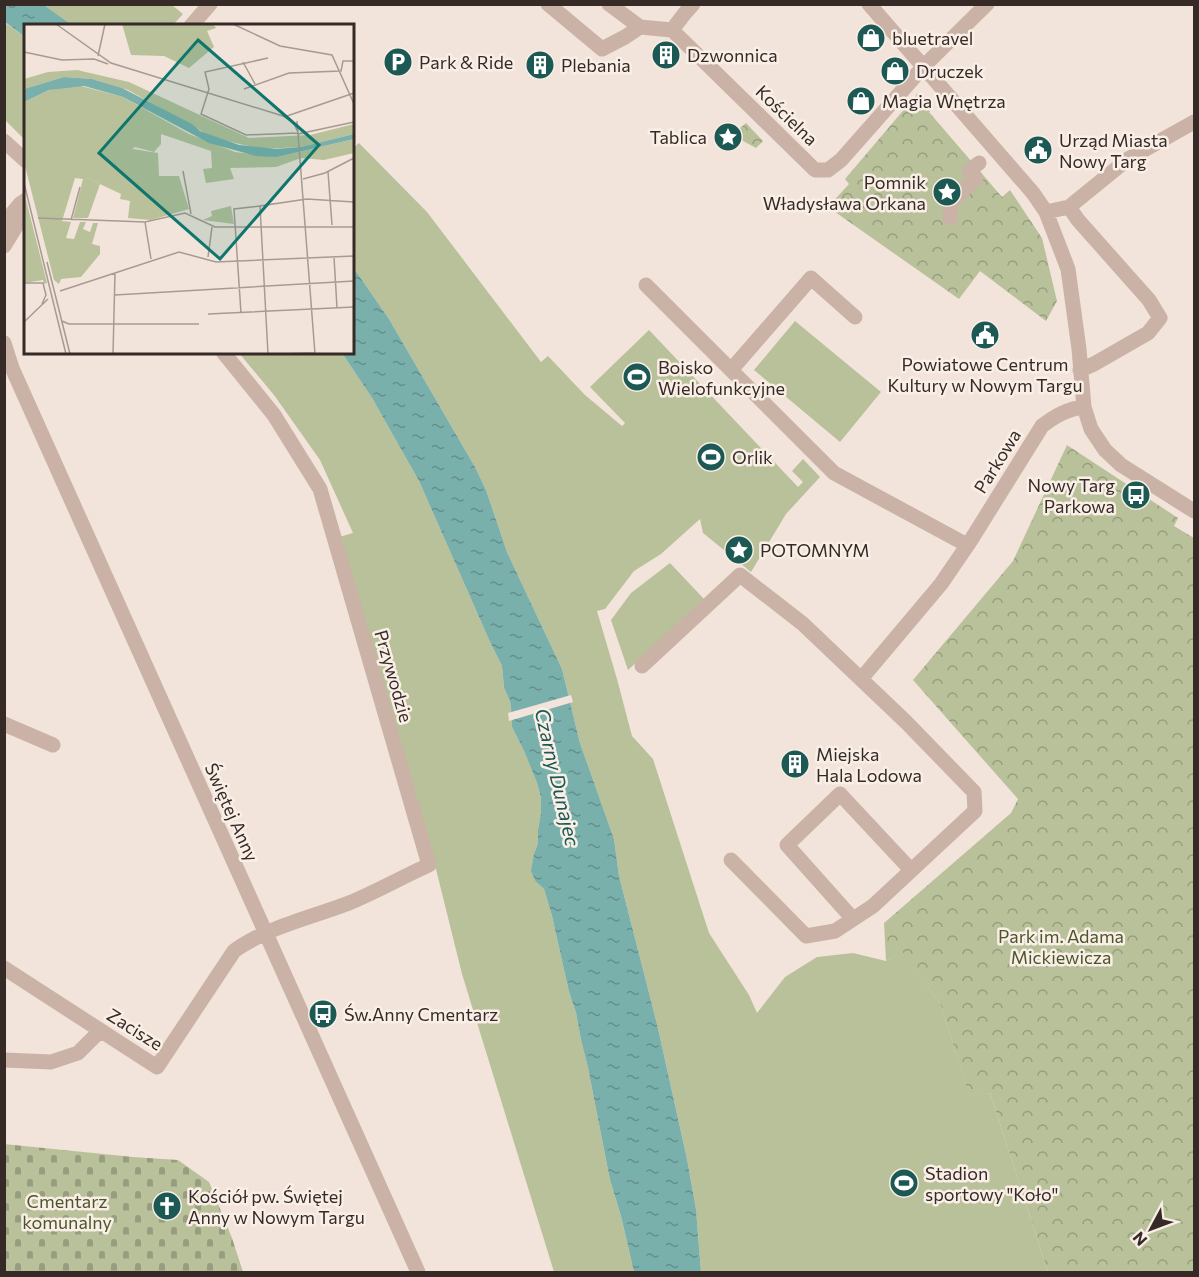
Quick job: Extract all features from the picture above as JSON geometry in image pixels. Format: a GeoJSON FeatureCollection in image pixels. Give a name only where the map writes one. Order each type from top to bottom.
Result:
{"type":"FeatureCollection","features":[{"type":"Feature","properties":{"kind":"street"},"geometry":{"type":"LineString","coordinates":[[193,24],[210,4]]}},
{"type":"Feature","properties":{"kind":"street"},"geometry":{"type":"LineString","coordinates":[[548,4],[602,49],[640,27]]}},
{"type":"Feature","properties":{"kind":"street"},"geometry":{"type":"LineString","coordinates":[[609,4],[640,27],[672,30],[689,9]]}},
{"type":"Feature","properties":{"kind":"street"},"geometry":{"type":"LineString","coordinates":[[869,4],[1034,193],[1046,212],[1068,269],[1084,407],[1091,429],[1105,450],[1121,465],[1194,511]]}},
{"type":"Feature","properties":{"kind":"street","name":"Kościelna"},"geometry":{"type":"LineString","coordinates":[[672,30],[815,170],[828,170],[841,160],[924,66],[987,4]]}},
{"type":"Feature","properties":{"kind":"street"},"geometry":{"type":"LineString","coordinates":[[1046,212],[1069,207],[1128,159],[1194,122]]}},
{"type":"Feature","properties":{"kind":"street"},"geometry":{"type":"LineString","coordinates":[[4,141],[24,159]]}},
{"type":"Feature","properties":{"kind":"street"},"geometry":{"type":"LineString","coordinates":[[950,218],[951,202],[976,178],[969,171],[979,163]]}},
{"type":"Feature","properties":{"kind":"street"},"geometry":{"type":"LineString","coordinates":[[4,223],[24,201]]}},
{"type":"Feature","properties":{"kind":"street"},"geometry":{"type":"LineString","coordinates":[[1069,207],[1149,300],[1160,318],[1148,333],[1080,370]]}},
{"type":"Feature","properties":{"kind":"street"},"geometry":{"type":"LineString","coordinates":[[4,246],[24,213]]}},
{"type":"Feature","properties":{"kind":"street"},"geometry":{"type":"LineString","coordinates":[[731,370],[811,278],[855,317]]}},
{"type":"Feature","properties":{"kind":"street"},"geometry":{"type":"LineString","coordinates":[[646,285],[834,473],[967,545]]}},
{"type":"Feature","properties":{"kind":"street","name":"Świętej Anny"},"geometry":{"type":"LineString","coordinates":[[4,343],[8,363],[418,1272]]}},
{"type":"Feature","properties":{"kind":"street","name":"Przywodzie"},"geometry":{"type":"LineString","coordinates":[[225,354],[274,416],[320,489],[429,865],[351,902],[266,933]]}},
{"type":"Feature","properties":{"kind":"street","name":"Parkowa"},"geometry":{"type":"LineString","coordinates":[[861,679],[929,599],[967,545],[1042,426],[1056,415],[1070,409],[1084,407]]}},
{"type":"Feature","properties":{"kind":"street"},"geometry":{"type":"LineString","coordinates":[[642,666],[740,575],[803,624],[906,722],[974,792],[975,811],[873,906],[835,931],[806,936],[731,860]]}},
{"type":"Feature","properties":{"kind":"street"},"geometry":{"type":"LineString","coordinates":[[4,724],[53,745]]}},
{"type":"Feature","properties":{"kind":"street"},"geometry":{"type":"LineString","coordinates":[[853,919],[787,845],[840,794],[911,870]]}},
{"type":"Feature","properties":{"kind":"street","name":"Zacisze"},"geometry":{"type":"LineString","coordinates":[[4,968],[157,1067],[234,951],[248,941],[266,933]]}},
{"type":"Feature","properties":{"kind":"street"},"geometry":{"type":"LineString","coordinates":[[4,1060],[51,1062],[78,1053],[100,1031]]}},
{"type":"Feature","properties":{"kind":"green space"},"geometry":{"type":"Polygon","coordinates":[[[44,5],[172,5],[183,14],[174,24],[71,24],[44,5]]]}},
{"type":"Feature","properties":{"kind":"green space"},"geometry":{"type":"Polygon","coordinates":[[[4,22],[24,36],[24,139],[5,120],[4,22]]]}},
{"type":"Feature","properties":{"kind":"green space"},"geometry":{"type":"Polygon","coordinates":[[[918,93],[932,109],[929,112],[1002,197],[1010,190],[1042,238],[1057,301],[1046,321],[980,271],[959,299],[828,207],[849,184],[845,179],[918,93]]]}},
{"type":"Feature","properties":{"kind":"green space"},"geometry":{"type":"Polygon","coordinates":[[[746,123],[763,141],[756,148],[732,135],[746,123]]]}},
{"type":"Feature","properties":{"kind":"green space"},"geometry":{"type":"Polygon","coordinates":[[[359,143],[427,212],[541,362],[548,356],[585,395],[622,426],[625,423],[590,387],[649,330],[798,487],[803,482],[792,471],[803,459],[820,477],[786,514],[751,572],[703,533],[700,519],[661,554],[634,571],[605,609],[597,611],[632,736],[653,759],[709,933],[749,995],[757,1013],[785,977],[817,957],[853,953],[886,961],[902,950],[941,1005],[970,1097],[990,1093],[1048,1272],[701,1272],[696,1209],[657,1024],[619,876],[614,839],[580,743],[562,669],[507,552],[486,490],[475,467],[389,319],[354,268],[354,147],[359,143]]]}},
{"type":"Feature","properties":{"kind":"green space"},"geometry":{"type":"Polygon","coordinates":[[[795,321],[881,392],[840,442],[754,370],[795,321]]]}},
{"type":"Feature","properties":{"kind":"green space"},"geometry":{"type":"Polygon","coordinates":[[[240,354],[343,354],[372,398],[419,481],[502,666],[504,688],[510,701],[512,727],[524,751],[541,798],[538,843],[534,854],[536,882],[544,889],[552,916],[576,1013],[610,1180],[634,1272],[554,1272],[462,974],[431,849],[339,537],[353,533],[320,460],[274,395],[240,354]]]}},
{"type":"Feature","properties":{"kind":"green space","name":"Park im. Adama Mickiewicza"},"geometry":{"type":"Polygon","coordinates":[[[1067,445],[1178,518],[1174,526],[1194,538],[1194,1272],[1048,1272],[990,1093],[970,1098],[941,1005],[902,951],[886,961],[884,923],[1011,813],[1018,799],[913,680],[1013,561],[1067,445]]]}},
{"type":"Feature","properties":{"kind":"green space"},"geometry":{"type":"Polygon","coordinates":[[[670,563],[704,599],[628,670],[611,620],[631,593],[670,563]]]}},
{"type":"Feature","properties":{"kind":"green space","name":"Cmentarz komunalny"},"geometry":{"type":"Polygon","coordinates":[[[4,1144],[178,1160],[209,1182],[243,1272],[5,1272],[4,1144]]]}},
{"type":"Feature","properties":{"kind":"water"},"geometry":{"type":"Polygon","coordinates":[[[5,4],[44,5],[71,24],[24,24],[24,36],[5,22],[5,4]]]}},
{"type":"Feature","properties":{"kind":"water","name":"Czarny Dunajec"},"geometry":{"type":"Polygon","coordinates":[[[354,268],[389,319],[475,467],[486,490],[507,552],[562,669],[580,743],[614,839],[619,876],[657,1024],[696,1209],[701,1272],[634,1272],[610,1180],[576,1013],[552,916],[544,889],[536,882],[531,871],[538,843],[541,798],[524,751],[512,727],[510,701],[504,688],[502,666],[419,481],[372,398],[343,354],[354,354],[354,268]]]}},
{"type":"Feature","properties":{"kind":"pier"},"geometry":{"type":"Polygon","coordinates":[[[571,695],[573,702],[509,721],[508,713],[571,695]]]}},
{"type":"Feature","properties":{"kind":"place","name":"bluetravel"},"geometry":{"type":"Point","coordinates":[871,38]}},
{"type":"Feature","properties":{"kind":"place","name":"Dzwonnica"},"geometry":{"type":"Point","coordinates":[666,55]}},
{"type":"Feature","properties":{"kind":"place","name":"Park & Ride"},"geometry":{"type":"Point","coordinates":[398,62]}},
{"type":"Feature","properties":{"kind":"place","name":"Plebania"},"geometry":{"type":"Point","coordinates":[540,65]}},
{"type":"Feature","properties":{"kind":"place","name":"Druczek"},"geometry":{"type":"Point","coordinates":[895,71]}},
{"type":"Feature","properties":{"kind":"place","name":"Magia Wnętrza"},"geometry":{"type":"Point","coordinates":[861,101]}},
{"type":"Feature","properties":{"kind":"place","name":"Tablica"},"geometry":{"type":"Point","coordinates":[728,137]}},
{"type":"Feature","properties":{"kind":"place","name":"Urząd Miasta Nowy Targ"},"geometry":{"type":"Point","coordinates":[1038,150]}},
{"type":"Feature","properties":{"kind":"place","name":"Pomnik Władysława Orkana"},"geometry":{"type":"Point","coordinates":[947,192]}},
{"type":"Feature","properties":{"kind":"place","name":"Powiatowe Centrum Kultury w Nowym Targu"},"geometry":{"type":"Point","coordinates":[985,335]}},
{"type":"Feature","properties":{"kind":"place","name":"Boisko Wielofunkcyjne"},"geometry":{"type":"Point","coordinates":[637,377]}},
{"type":"Feature","properties":{"kind":"place","name":"Orlik"},"geometry":{"type":"Point","coordinates":[711,457]}},
{"type":"Feature","properties":{"kind":"place","name":"Nowy Targ Parkowa"},"geometry":{"type":"Point","coordinates":[1136,495]}},
{"type":"Feature","properties":{"kind":"place","name":"POTOMNYM"},"geometry":{"type":"Point","coordinates":[739,550]}},
{"type":"Feature","properties":{"kind":"place","name":"Miejska Hala Lodowa"},"geometry":{"type":"Point","coordinates":[795,764]}},
{"type":"Feature","properties":{"kind":"place","name":"Św.Anny Cmentarz"},"geometry":{"type":"Point","coordinates":[323,1014]}},
{"type":"Feature","properties":{"kind":"place","name":"Stadion sportowy \"Koło\""},"geometry":{"type":"Point","coordinates":[904,1183]}},
{"type":"Feature","properties":{"kind":"place","name":"Kościół pw. Świętej Anny w Nowym Targu"},"geometry":{"type":"Point","coordinates":[167,1206]}}]}
